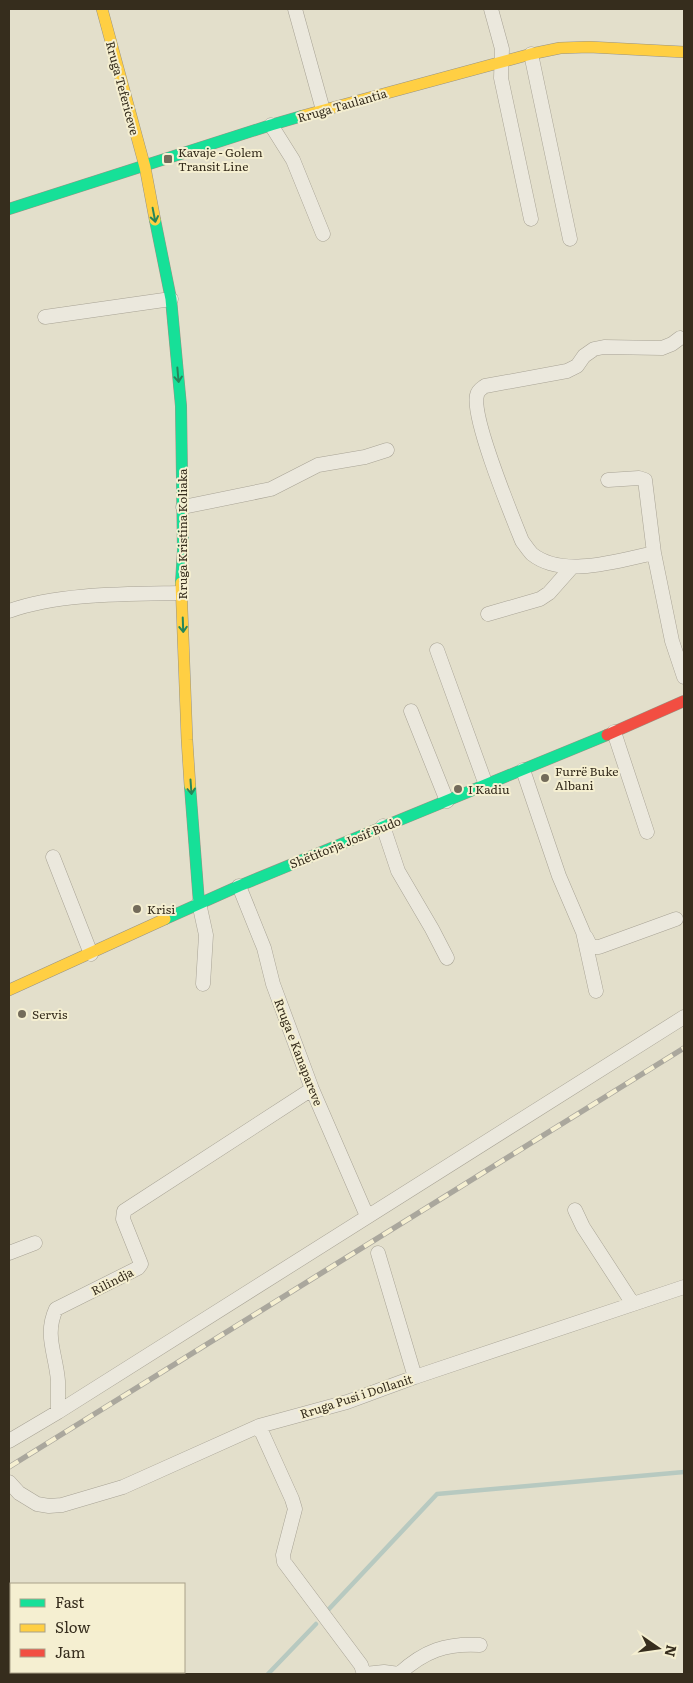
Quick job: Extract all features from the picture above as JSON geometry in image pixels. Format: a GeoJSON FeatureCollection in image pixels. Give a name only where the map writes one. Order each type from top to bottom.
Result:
{"type":"FeatureCollection","features":[{"type":"Feature","properties":{"kind":"street","name":"Rruga Tefericeve"},"geometry":{"type":"LineString","coordinates":[[102,9],[145,167]]}},
{"type":"Feature","properties":{"kind":"street"},"geometry":{"type":"LineString","coordinates":[[295,9],[323,110]]}},
{"type":"Feature","properties":{"kind":"street"},"geometry":{"type":"LineString","coordinates":[[491,9],[502,49],[501,78],[531,219]]}},
{"type":"Feature","properties":{"kind":"street","name":"Rruga Taulantia"},"geometry":{"type":"LineString","coordinates":[[9,209],[145,167],[271,125],[531,54],[560,48],[589,47],[684,52]]}},
{"type":"Feature","properties":{"kind":"street"},"geometry":{"type":"LineString","coordinates":[[531,54],[570,239]]}},
{"type":"Feature","properties":{"kind":"street"},"geometry":{"type":"LineString","coordinates":[[271,125],[293,160],[323,234]]}},
{"type":"Feature","properties":{"kind":"street","name":"Rruga Kristina Koliaka"},"geometry":{"type":"LineString","coordinates":[[145,167],[171,299],[180,406],[183,507],[182,593],[187,740],[199,903]]}},
{"type":"Feature","properties":{"kind":"street"},"geometry":{"type":"LineString","coordinates":[[45,316],[171,299]]}},
{"type":"Feature","properties":{"kind":"street"},"geometry":{"type":"LineString","coordinates":[[654,553],[586,567],[572,567],[546,561],[532,553],[522,541],[486,442],[476,407],[476,396],[485,386],[567,371],[577,366],[584,356],[594,349],[604,347],[662,348],[680,338]]}},
{"type":"Feature","properties":{"kind":"street"},"geometry":{"type":"LineString","coordinates":[[183,507],[271,489],[318,465],[364,457],[387,450]]}},
{"type":"Feature","properties":{"kind":"street"},"geometry":{"type":"LineString","coordinates":[[608,480],[639,478],[645,480],[654,553],[672,641],[684,677]]}},
{"type":"Feature","properties":{"kind":"street"},"geometry":{"type":"LineString","coordinates":[[488,614],[540,599],[549,593],[572,567]]}},
{"type":"Feature","properties":{"kind":"street"},"geometry":{"type":"LineString","coordinates":[[9,612],[21,607],[77,597],[182,593]]}},
{"type":"Feature","properties":{"kind":"street"},"geometry":{"type":"LineString","coordinates":[[437,650],[486,785]]}},
{"type":"Feature","properties":{"kind":"street","name":"Shëtitorja Josif Budo"},"geometry":{"type":"LineString","coordinates":[[9,990],[199,903],[683,703]]}},
{"type":"Feature","properties":{"kind":"street"},"geometry":{"type":"LineString","coordinates":[[411,711],[447,800]]}},
{"type":"Feature","properties":{"kind":"street"},"geometry":{"type":"LineString","coordinates":[[614,732],[647,832]]}},
{"type":"Feature","properties":{"kind":"street"},"geometry":{"type":"LineString","coordinates":[[523,770],[558,876],[591,947],[599,947],[676,919]]}},
{"type":"Feature","properties":{"kind":"street"},"geometry":{"type":"LineString","coordinates":[[383,826],[398,872],[447,958]]}},
{"type":"Feature","properties":{"kind":"street"},"geometry":{"type":"LineString","coordinates":[[54,857],[91,954]]}},
{"type":"Feature","properties":{"kind":"street","name":"Rruga e Kanapareve"},"geometry":{"type":"LineString","coordinates":[[239,886],[264,948],[273,984],[312,1089],[367,1216]]}},
{"type":"Feature","properties":{"kind":"street"},"geometry":{"type":"LineString","coordinates":[[199,903],[206,935],[204,984]]}},
{"type":"Feature","properties":{"kind":"street"},"geometry":{"type":"LineString","coordinates":[[583,932],[596,991]]}},
{"type":"Feature","properties":{"kind":"street"},"geometry":{"type":"LineString","coordinates":[[9,1441],[58,1412],[684,1017]]}},
{"type":"Feature","properties":{"kind":"street","name":"Rilindja"},"geometry":{"type":"LineString","coordinates":[[58,1412],[58,1380],[50,1337],[51,1320],[56,1309],[138,1268],[141,1264],[123,1220],[124,1210],[312,1089]]}},
{"type":"Feature","properties":{"kind":"street"},"geometry":{"type":"LineString","coordinates":[[575,1210],[583,1227],[633,1304]]}},
{"type":"Feature","properties":{"kind":"street"},"geometry":{"type":"LineString","coordinates":[[9,1253],[35,1243]]}},
{"type":"Feature","properties":{"kind":"street"},"geometry":{"type":"LineString","coordinates":[[378,1253],[416,1377]]}},
{"type":"Feature","properties":{"kind":"street","name":"Rruga Pusi i Dollanit"},"geometry":{"type":"LineString","coordinates":[[9,1482],[14,1496],[37,1504],[49,1506],[62,1505],[123,1486],[259,1426],[346,1402],[684,1287]]}},
{"type":"Feature","properties":{"kind":"street"},"geometry":{"type":"LineString","coordinates":[[259,1426],[295,1509],[283,1555],[284,1562],[361,1665],[365,1674],[384,1672],[400,1674],[424,1654],[460,1644],[480,1645]]}},
{"type":"Feature","properties":{"kind":"waterway"},"geometry":{"type":"LineString","coordinates":[[329,1609],[437,1494],[684,1472]]}},
{"type":"Feature","properties":{"kind":"waterway"},"geometry":{"type":"LineString","coordinates":[[268,1674],[316,1624]]}},
{"type":"Feature","properties":{"kind":"railway"},"geometry":{"type":"LineString","coordinates":[[9,1467],[684,1048]]}},
{"type":"Feature","properties":{"kind":"traffic: fast"},"geometry":{"type":"LineString","coordinates":[[9,209],[302,116]]}},
{"type":"Feature","properties":{"kind":"traffic: fast"},"geometry":{"type":"LineString","coordinates":[[155,220],[171,299],[181,406],[183,550],[181,583]]}},
{"type":"Feature","properties":{"kind":"traffic: fast"},"geometry":{"type":"LineString","coordinates":[[165,919],[239,886],[607,735]]}},
{"type":"Feature","properties":{"kind":"traffic: fast"},"geometry":{"type":"LineString","coordinates":[[190,786],[199,903]]}},
{"type":"Feature","properties":{"kind":"traffic: slow"},"geometry":{"type":"LineString","coordinates":[[102,9],[145,167],[155,220]]}},
{"type":"Feature","properties":{"kind":"traffic: slow"},"geometry":{"type":"LineString","coordinates":[[302,116],[531,54],[560,48],[589,47],[684,52]]}},
{"type":"Feature","properties":{"kind":"traffic: slow"},"geometry":{"type":"LineString","coordinates":[[181,583],[190,786]]}},
{"type":"Feature","properties":{"kind":"traffic: slow"},"geometry":{"type":"LineString","coordinates":[[9,990],[165,919]]}},
{"type":"Feature","properties":{"kind":"traffic: jam"},"geometry":{"type":"LineString","coordinates":[[607,735],[684,701]]}},
{"type":"Feature","properties":{"kind":"place","name":"Kavaje - Golem Transit Line"},"geometry":{"type":"Point","coordinates":[168,159]}},
{"type":"Feature","properties":{"kind":"place","name":"Furrë Buke Albani"},"geometry":{"type":"Point","coordinates":[545,778]}},
{"type":"Feature","properties":{"kind":"place","name":"I Kadiu"},"geometry":{"type":"Point","coordinates":[458,789]}},
{"type":"Feature","properties":{"kind":"place","name":"Krisi"},"geometry":{"type":"Point","coordinates":[137,909]}},
{"type":"Feature","properties":{"kind":"place","name":"Servis"},"geometry":{"type":"Point","coordinates":[22,1014]}}]}
